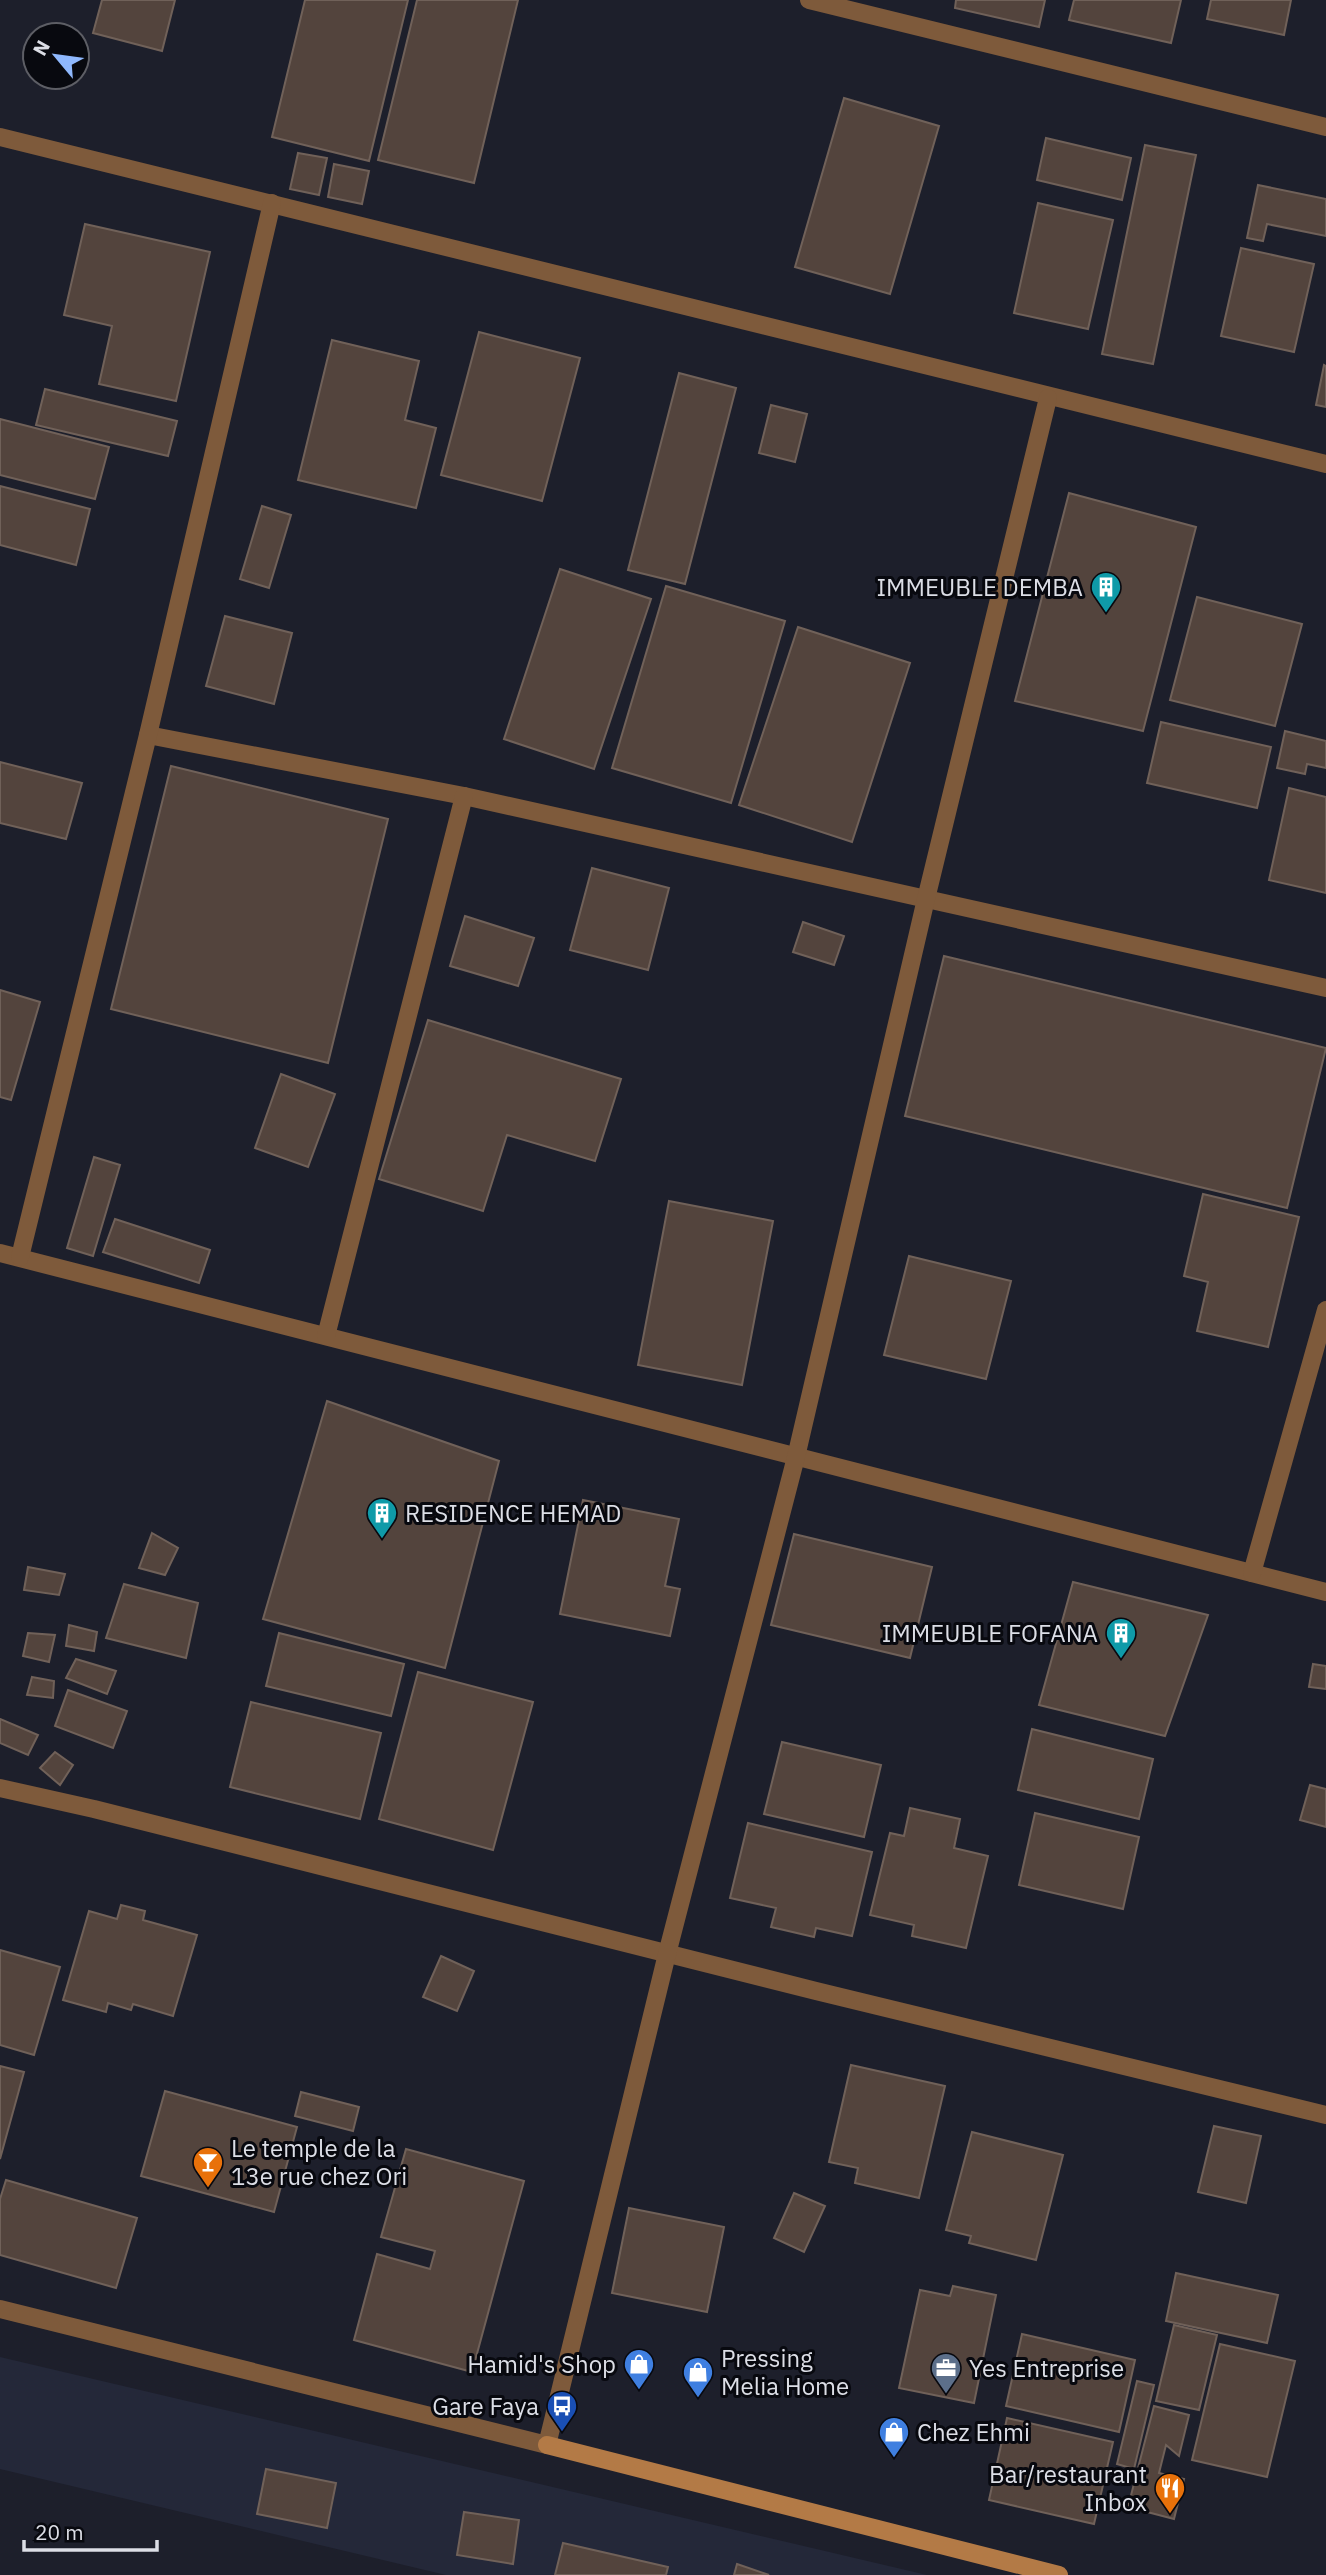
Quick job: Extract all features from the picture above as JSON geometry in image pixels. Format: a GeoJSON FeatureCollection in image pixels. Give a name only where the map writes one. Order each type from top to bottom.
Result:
{"type":"FeatureCollection","features":[{"type":"Feature","properties":{"kind":"street"},"geometry":{"type":"LineString","coordinates":[[809,0],[1326,127]]}},
{"type":"Feature","properties":{"kind":"street"},"geometry":{"type":"LineString","coordinates":[[0,137],[1048,398],[1326,464]]}},
{"type":"Feature","properties":{"kind":"street"},"geometry":{"type":"LineString","coordinates":[[20,1257],[148,735],[272,203]]}},
{"type":"Feature","properties":{"kind":"street"},"geometry":{"type":"LineString","coordinates":[[547,2445],[667,1954],[796,1457],[926,899],[1048,398]]}},
{"type":"Feature","properties":{"kind":"street"},"geometry":{"type":"LineString","coordinates":[[148,735],[464,796],[1326,988]]}},
{"type":"Feature","properties":{"kind":"street"},"geometry":{"type":"LineString","coordinates":[[326,1336],[464,796]]}},
{"type":"Feature","properties":{"kind":"street"},"geometry":{"type":"LineString","coordinates":[[0,1253],[1326,1591]]}},
{"type":"Feature","properties":{"kind":"street"},"geometry":{"type":"LineString","coordinates":[[1252,1573],[1326,1310]]}},
{"type":"Feature","properties":{"kind":"street"},"geometry":{"type":"LineString","coordinates":[[0,1788],[94,1809],[667,1954],[1326,2115]]}},
{"type":"Feature","properties":{"kind":"street"},"geometry":{"type":"LineString","coordinates":[[0,2309],[1059,2575]]}},
{"type":"Feature","properties":{"kind":"shaded area"},"geometry":{"type":"Polygon","coordinates":[[[0,2357],[927,2575],[446,2575],[0,2469],[0,2357]]]}},
{"type":"Feature","properties":{"kind":"building"},"geometry":{"type":"Polygon","coordinates":[[[102,0],[175,0],[162,51],[93,33],[102,0]]]}},
{"type":"Feature","properties":{"kind":"building"},"geometry":{"type":"Polygon","coordinates":[[[305,0],[408,0],[369,161],[272,137],[305,0]]]}},
{"type":"Feature","properties":{"kind":"building"},"geometry":{"type":"Polygon","coordinates":[[[417,0],[518,0],[474,183],[378,160],[417,0]]]}},
{"type":"Feature","properties":{"kind":"building"},"geometry":{"type":"Polygon","coordinates":[[[956,0],[1045,0],[1039,27],[955,8],[956,0]]]}},
{"type":"Feature","properties":{"kind":"building"},"geometry":{"type":"Polygon","coordinates":[[[1074,0],[1181,0],[1171,43],[1069,20],[1074,0]]]}},
{"type":"Feature","properties":{"kind":"building"},"geometry":{"type":"Polygon","coordinates":[[[1211,0],[1291,0],[1284,35],[1207,19],[1211,0]]]}},
{"type":"Feature","properties":{"kind":"building"},"geometry":{"type":"Polygon","coordinates":[[[844,98],[939,126],[890,294],[795,267],[844,98]]]}},
{"type":"Feature","properties":{"kind":"building"},"geometry":{"type":"Polygon","coordinates":[[[1046,138],[1131,158],[1122,200],[1037,180],[1046,138]]]}},
{"type":"Feature","properties":{"kind":"building"},"geometry":{"type":"Polygon","coordinates":[[[1145,145],[1196,155],[1153,364],[1102,354],[1145,145]]]}},
{"type":"Feature","properties":{"kind":"building"},"geometry":{"type":"Polygon","coordinates":[[[298,153],[327,158],[319,195],[290,189],[298,153]]]}},
{"type":"Feature","properties":{"kind":"building"},"geometry":{"type":"Polygon","coordinates":[[[334,164],[369,171],[362,204],[328,197],[334,164]]]}},
{"type":"Feature","properties":{"kind":"building"},"geometry":{"type":"Polygon","coordinates":[[[1258,185],[1326,199],[1326,236],[1267,224],[1263,241],[1247,238],[1258,185]]]}},
{"type":"Feature","properties":{"kind":"building"},"geometry":{"type":"Polygon","coordinates":[[[1038,203],[1113,220],[1088,329],[1014,313],[1038,203]]]}},
{"type":"Feature","properties":{"kind":"building"},"geometry":{"type":"Polygon","coordinates":[[[85,224],[210,252],[176,401],[99,384],[112,326],[64,315],[85,224]]]}},
{"type":"Feature","properties":{"kind":"building"},"geometry":{"type":"Polygon","coordinates":[[[1241,248],[1314,264],[1294,352],[1221,336],[1241,248]]]}},
{"type":"Feature","properties":{"kind":"building"},"geometry":{"type":"Polygon","coordinates":[[[479,332],[580,358],[542,501],[441,475],[479,332]]]}},
{"type":"Feature","properties":{"kind":"building"},"geometry":{"type":"Polygon","coordinates":[[[332,340],[419,361],[405,420],[436,428],[416,508],[298,480],[332,340]]]}},
{"type":"Feature","properties":{"kind":"building"},"geometry":{"type":"Polygon","coordinates":[[[1324,365],[1326,366],[1326,407],[1316,405],[1324,365]]]}},
{"type":"Feature","properties":{"kind":"building"},"geometry":{"type":"Polygon","coordinates":[[[679,373],[736,388],[685,584],[628,570],[679,373]]]}},
{"type":"Feature","properties":{"kind":"building"},"geometry":{"type":"Polygon","coordinates":[[[45,389],[177,421],[168,456],[36,425],[45,389]]]}},
{"type":"Feature","properties":{"kind":"building"},"geometry":{"type":"Polygon","coordinates":[[[771,405],[807,414],[795,462],[759,453],[771,405]]]}},
{"type":"Feature","properties":{"kind":"building"},"geometry":{"type":"Polygon","coordinates":[[[0,419],[109,447],[95,499],[0,475],[0,419]]]}},
{"type":"Feature","properties":{"kind":"building"},"geometry":{"type":"Polygon","coordinates":[[[0,486],[90,509],[76,565],[0,545],[0,486]]]}},
{"type":"Feature","properties":{"kind":"building","name":"IMMEUBLE DEMBA"},"geometry":{"type":"Polygon","coordinates":[[[1069,493],[1196,527],[1143,731],[1015,701],[1069,493]]]}},
{"type":"Feature","properties":{"kind":"building"},"geometry":{"type":"Polygon","coordinates":[[[262,506],[291,515],[269,588],[240,579],[262,506]]]}},
{"type":"Feature","properties":{"kind":"building"},"geometry":{"type":"Polygon","coordinates":[[[560,569],[651,599],[594,769],[504,739],[560,569]]]}},
{"type":"Feature","properties":{"kind":"building"},"geometry":{"type":"Polygon","coordinates":[[[666,586],[785,621],[731,803],[612,768],[666,586]]]}},
{"type":"Feature","properties":{"kind":"building"},"geometry":{"type":"Polygon","coordinates":[[[1197,597],[1302,624],[1275,726],[1170,700],[1197,597]]]}},
{"type":"Feature","properties":{"kind":"building"},"geometry":{"type":"Polygon","coordinates":[[[225,616],[292,633],[274,704],[206,686],[225,616]]]}},
{"type":"Feature","properties":{"kind":"building"},"geometry":{"type":"Polygon","coordinates":[[[798,627],[910,663],[852,842],[739,805],[798,627]]]}},
{"type":"Feature","properties":{"kind":"building"},"geometry":{"type":"Polygon","coordinates":[[[1161,722],[1271,747],[1257,808],[1147,783],[1161,722]]]}},
{"type":"Feature","properties":{"kind":"building"},"geometry":{"type":"Polygon","coordinates":[[[1285,731],[1326,741],[1326,768],[1307,764],[1305,774],[1277,768],[1285,731]]]}},
{"type":"Feature","properties":{"kind":"building"},"geometry":{"type":"Polygon","coordinates":[[[0,762],[82,783],[66,839],[0,823],[0,762]]]}},
{"type":"Feature","properties":{"kind":"building"},"geometry":{"type":"Polygon","coordinates":[[[171,766],[388,819],[328,1063],[111,1009],[171,766]]]}},
{"type":"Feature","properties":{"kind":"building"},"geometry":{"type":"Polygon","coordinates":[[[1289,788],[1326,797],[1326,893],[1269,880],[1289,788]]]}},
{"type":"Feature","properties":{"kind":"building"},"geometry":{"type":"Polygon","coordinates":[[[592,868],[669,888],[648,970],[570,950],[592,868]]]}},
{"type":"Feature","properties":{"kind":"building"},"geometry":{"type":"Polygon","coordinates":[[[465,916],[534,938],[518,986],[450,966],[465,916]]]}},
{"type":"Feature","properties":{"kind":"building"},"geometry":{"type":"Polygon","coordinates":[[[803,922],[844,936],[834,965],[793,952],[803,922]]]}},
{"type":"Feature","properties":{"kind":"building"},"geometry":{"type":"Polygon","coordinates":[[[944,956],[1326,1048],[1287,1208],[905,1116],[944,956]]]}},
{"type":"Feature","properties":{"kind":"building"},"geometry":{"type":"Polygon","coordinates":[[[0,990],[40,1002],[11,1100],[0,1097],[0,990]]]}},
{"type":"Feature","properties":{"kind":"building"},"geometry":{"type":"Polygon","coordinates":[[[428,1020],[621,1079],[595,1161],[507,1135],[483,1211],[379,1179],[428,1020]]]}},
{"type":"Feature","properties":{"kind":"building"},"geometry":{"type":"Polygon","coordinates":[[[281,1074],[335,1094],[308,1167],[255,1148],[281,1074]]]}},
{"type":"Feature","properties":{"kind":"building"},"geometry":{"type":"Polygon","coordinates":[[[94,1157],[120,1165],[93,1256],[67,1248],[94,1157]]]}},
{"type":"Feature","properties":{"kind":"building"},"geometry":{"type":"Polygon","coordinates":[[[1203,1194],[1299,1217],[1268,1347],[1197,1331],[1208,1282],[1184,1276],[1203,1194]]]}},
{"type":"Feature","properties":{"kind":"building"},"geometry":{"type":"Polygon","coordinates":[[[669,1201],[773,1221],[742,1385],[638,1365],[669,1201]]]}},
{"type":"Feature","properties":{"kind":"building"},"geometry":{"type":"Polygon","coordinates":[[[115,1219],[210,1250],[199,1283],[103,1252],[115,1219]]]}},
{"type":"Feature","properties":{"kind":"building"},"geometry":{"type":"Polygon","coordinates":[[[909,1256],[1011,1281],[986,1379],[884,1355],[909,1256]]]}},
{"type":"Feature","properties":{"kind":"building","name":"RESIDENCE HEMAD"},"geometry":{"type":"Polygon","coordinates":[[[327,1401],[499,1461],[445,1668],[263,1619],[327,1401]]]}},
{"type":"Feature","properties":{"kind":"building"},"geometry":{"type":"Polygon","coordinates":[[[583,1500],[679,1519],[665,1586],[680,1589],[670,1636],[560,1614],[583,1500]]]}},
{"type":"Feature","properties":{"kind":"building"},"geometry":{"type":"Polygon","coordinates":[[[152,1533],[178,1548],[165,1575],[139,1568],[152,1533]]]}},
{"type":"Feature","properties":{"kind":"building"},"geometry":{"type":"Polygon","coordinates":[[[794,1534],[932,1567],[910,1658],[771,1625],[794,1534]]]}},
{"type":"Feature","properties":{"kind":"building"},"geometry":{"type":"Polygon","coordinates":[[[28,1567],[65,1574],[59,1595],[24,1590],[28,1567]]]}},
{"type":"Feature","properties":{"kind":"building","name":"IMMEUBLE FOFANA"},"geometry":{"type":"Polygon","coordinates":[[[1073,1582],[1208,1615],[1165,1736],[1039,1705],[1073,1582]]]}},
{"type":"Feature","properties":{"kind":"building"},"geometry":{"type":"Polygon","coordinates":[[[124,1584],[198,1603],[186,1658],[106,1638],[124,1584]]]}},
{"type":"Feature","properties":{"kind":"building"},"geometry":{"type":"Polygon","coordinates":[[[69,1625],[97,1632],[94,1651],[66,1646],[69,1625]]]}},
{"type":"Feature","properties":{"kind":"building"},"geometry":{"type":"Polygon","coordinates":[[[28,1633],[55,1635],[49,1662],[23,1656],[28,1633]]]}},
{"type":"Feature","properties":{"kind":"building"},"geometry":{"type":"Polygon","coordinates":[[[279,1633],[404,1664],[391,1716],[266,1686],[279,1633]]]}},
{"type":"Feature","properties":{"kind":"building"},"geometry":{"type":"Polygon","coordinates":[[[76,1659],[116,1671],[107,1694],[66,1678],[76,1659]]]}},
{"type":"Feature","properties":{"kind":"building"},"geometry":{"type":"Polygon","coordinates":[[[1313,1664],[1326,1666],[1326,1689],[1309,1687],[1313,1664]]]}},
{"type":"Feature","properties":{"kind":"building"},"geometry":{"type":"Polygon","coordinates":[[[418,1672],[533,1702],[493,1850],[379,1819],[418,1672]]]}},
{"type":"Feature","properties":{"kind":"building"},"geometry":{"type":"Polygon","coordinates":[[[32,1677],[54,1681],[53,1698],[27,1695],[32,1677]]]}},
{"type":"Feature","properties":{"kind":"building"},"geometry":{"type":"Polygon","coordinates":[[[68,1690],[127,1711],[113,1748],[55,1726],[68,1690]]]}},
{"type":"Feature","properties":{"kind":"building"},"geometry":{"type":"Polygon","coordinates":[[[251,1702],[381,1733],[360,1819],[230,1787],[251,1702]]]}},
{"type":"Feature","properties":{"kind":"building"},"geometry":{"type":"Polygon","coordinates":[[[0,1719],[38,1735],[28,1755],[0,1743],[0,1719]]]}},
{"type":"Feature","properties":{"kind":"building"},"geometry":{"type":"Polygon","coordinates":[[[1032,1729],[1153,1759],[1139,1819],[1018,1790],[1032,1729]]]}},
{"type":"Feature","properties":{"kind":"building"},"geometry":{"type":"Polygon","coordinates":[[[782,1742],[881,1765],[864,1837],[764,1814],[782,1742]]]}},
{"type":"Feature","properties":{"kind":"building"},"geometry":{"type":"Polygon","coordinates":[[[55,1752],[73,1765],[60,1785],[40,1768],[55,1752]]]}},
{"type":"Feature","properties":{"kind":"building"},"geometry":{"type":"Polygon","coordinates":[[[1310,1785],[1326,1789],[1326,1827],[1300,1820],[1310,1785]]]}},
{"type":"Feature","properties":{"kind":"building"},"geometry":{"type":"Polygon","coordinates":[[[910,1808],[960,1819],[954,1848],[988,1856],[966,1948],[912,1936],[914,1925],[870,1915],[890,1833],[904,1836],[910,1808]]]}},
{"type":"Feature","properties":{"kind":"building"},"geometry":{"type":"Polygon","coordinates":[[[1035,1813],[1139,1837],[1123,1909],[1019,1885],[1035,1813]]]}},
{"type":"Feature","properties":{"kind":"building"},"geometry":{"type":"Polygon","coordinates":[[[748,1823],[872,1852],[852,1936],[816,1928],[814,1937],[771,1927],[776,1908],[730,1898],[748,1823]]]}},
{"type":"Feature","properties":{"kind":"building"},"geometry":{"type":"Polygon","coordinates":[[[121,1905],[145,1911],[143,1920],[197,1935],[173,2016],[133,2004],[131,2010],[108,2003],[106,2012],[63,2000],[89,1911],[117,1919],[121,1905]]]}},
{"type":"Feature","properties":{"kind":"building"},"geometry":{"type":"Polygon","coordinates":[[[0,1950],[60,1967],[34,2055],[0,2045],[0,1950]]]}},
{"type":"Feature","properties":{"kind":"building"},"geometry":{"type":"Polygon","coordinates":[[[441,1956],[474,1971],[457,2011],[423,1997],[441,1956]]]}},
{"type":"Feature","properties":{"kind":"building"},"geometry":{"type":"Polygon","coordinates":[[[851,2065],[945,2086],[919,2198],[855,2183],[858,2168],[829,2162],[851,2065]]]}},
{"type":"Feature","properties":{"kind":"building"},"geometry":{"type":"Polygon","coordinates":[[[0,2066],[24,2072],[0,2159],[0,2066]]]}},
{"type":"Feature","properties":{"kind":"building"},"geometry":{"type":"Polygon","coordinates":[[[165,2091],[297,2127],[274,2212],[141,2176],[165,2091]]]}},
{"type":"Feature","properties":{"kind":"building"},"geometry":{"type":"Polygon","coordinates":[[[301,2092],[359,2107],[353,2131],[295,2116],[301,2092]]]}},
{"type":"Feature","properties":{"kind":"building"},"geometry":{"type":"Polygon","coordinates":[[[1214,2126],[1261,2136],[1246,2203],[1198,2192],[1214,2126]]]}},
{"type":"Feature","properties":{"kind":"building"},"geometry":{"type":"Polygon","coordinates":[[[972,2132],[1063,2155],[1036,2260],[969,2243],[971,2236],[946,2230],[972,2132]]]}},
{"type":"Feature","properties":{"kind":"building"},"geometry":{"type":"Polygon","coordinates":[[[406,2149],[524,2181],[472,2372],[354,2340],[377,2254],[430,2269],[435,2251],[381,2237],[406,2149]]]}},
{"type":"Feature","properties":{"kind":"building"},"geometry":{"type":"Polygon","coordinates":[[[6,2180],[137,2218],[116,2288],[0,2255],[0,2199],[6,2180]]]}},
{"type":"Feature","properties":{"kind":"building"},"geometry":{"type":"Polygon","coordinates":[[[794,2193],[825,2206],[804,2252],[774,2238],[794,2193]]]}},
{"type":"Feature","properties":{"kind":"building"},"geometry":{"type":"Polygon","coordinates":[[[629,2208],[724,2227],[707,2312],[612,2293],[629,2208]]]}},
{"type":"Feature","properties":{"kind":"building"},"geometry":{"type":"Polygon","coordinates":[[[1176,2273],[1278,2295],[1267,2343],[1166,2321],[1176,2273]]]}},
{"type":"Feature","properties":{"kind":"building"},"geometry":{"type":"Polygon","coordinates":[[[953,2286],[996,2295],[974,2403],[899,2388],[920,2290],[950,2296],[953,2286]]]}},
{"type":"Feature","properties":{"kind":"building"},"geometry":{"type":"Polygon","coordinates":[[[1174,2325],[1217,2335],[1199,2410],[1156,2401],[1174,2325]]]}},
{"type":"Feature","properties":{"kind":"building"},"geometry":{"type":"Polygon","coordinates":[[[1022,2334],[1135,2360],[1119,2432],[1006,2406],[1022,2334]]]}},
{"type":"Feature","properties":{"kind":"building"},"geometry":{"type":"Polygon","coordinates":[[[1220,2344],[1295,2361],[1267,2477],[1192,2460],[1220,2344]]]}},
{"type":"Feature","properties":{"kind":"building"},"geometry":{"type":"Polygon","coordinates":[[[1137,2381],[1154,2385],[1134,2469],[1117,2464],[1137,2381]]]}},
{"type":"Feature","properties":{"kind":"building"},"geometry":{"type":"Polygon","coordinates":[[[1154,2406],[1189,2415],[1179,2456],[1166,2445],[1159,2473],[1184,2479],[1174,2519],[1128,2507],[1154,2406]]]}},
{"type":"Feature","properties":{"kind":"building"},"geometry":{"type":"Polygon","coordinates":[[[1007,2418],[1113,2442],[1094,2524],[989,2500],[1007,2418]]]}},
{"type":"Feature","properties":{"kind":"building"},"geometry":{"type":"Polygon","coordinates":[[[266,2469],[336,2483],[327,2528],[257,2514],[266,2469]]]}},
{"type":"Feature","properties":{"kind":"building"},"geometry":{"type":"Polygon","coordinates":[[[464,2512],[519,2520],[513,2564],[457,2555],[464,2512]]]}},
{"type":"Feature","properties":{"kind":"building"},"geometry":{"type":"Polygon","coordinates":[[[563,2543],[668,2567],[666,2575],[555,2575],[563,2543]]]}},
{"type":"Feature","properties":{"kind":"building"},"geometry":{"type":"Polygon","coordinates":[[[737,2564],[769,2575],[734,2575],[737,2564]]]}},
{"type":"Feature","properties":{"kind":"place","name":"IMMEUBLE DEMBA"},"geometry":{"type":"Point","coordinates":[1106,614]}},
{"type":"Feature","properties":{"kind":"place","name":"RESIDENCE HEMAD"},"geometry":{"type":"Point","coordinates":[382,1540]}},
{"type":"Feature","properties":{"kind":"place","name":"IMMEUBLE FOFANA"},"geometry":{"type":"Point","coordinates":[1121,1660]}},
{"type":"Feature","properties":{"kind":"place","name":"Le temple de la 13e rue chez Ori"},"geometry":{"type":"Point","coordinates":[208,2189]}},
{"type":"Feature","properties":{"kind":"place","name":"Hamid's Shop"},"geometry":{"type":"Point","coordinates":[639,2391]}},
{"type":"Feature","properties":{"kind":"place","name":"Yes Entreprise"},"geometry":{"type":"Point","coordinates":[946,2395]}},
{"type":"Feature","properties":{"kind":"place","name":"Pressing Melia Home"},"geometry":{"type":"Point","coordinates":[698,2399]}},
{"type":"Feature","properties":{"kind":"place","name":"Gare Faya"},"geometry":{"type":"Point","coordinates":[562,2433]}},
{"type":"Feature","properties":{"kind":"place","name":"Chez Ehmi"},"geometry":{"type":"Point","coordinates":[894,2459]}},
{"type":"Feature","properties":{"kind":"place","name":"Bar/restaurant Inbox"},"geometry":{"type":"Point","coordinates":[1170,2515]}}]}
